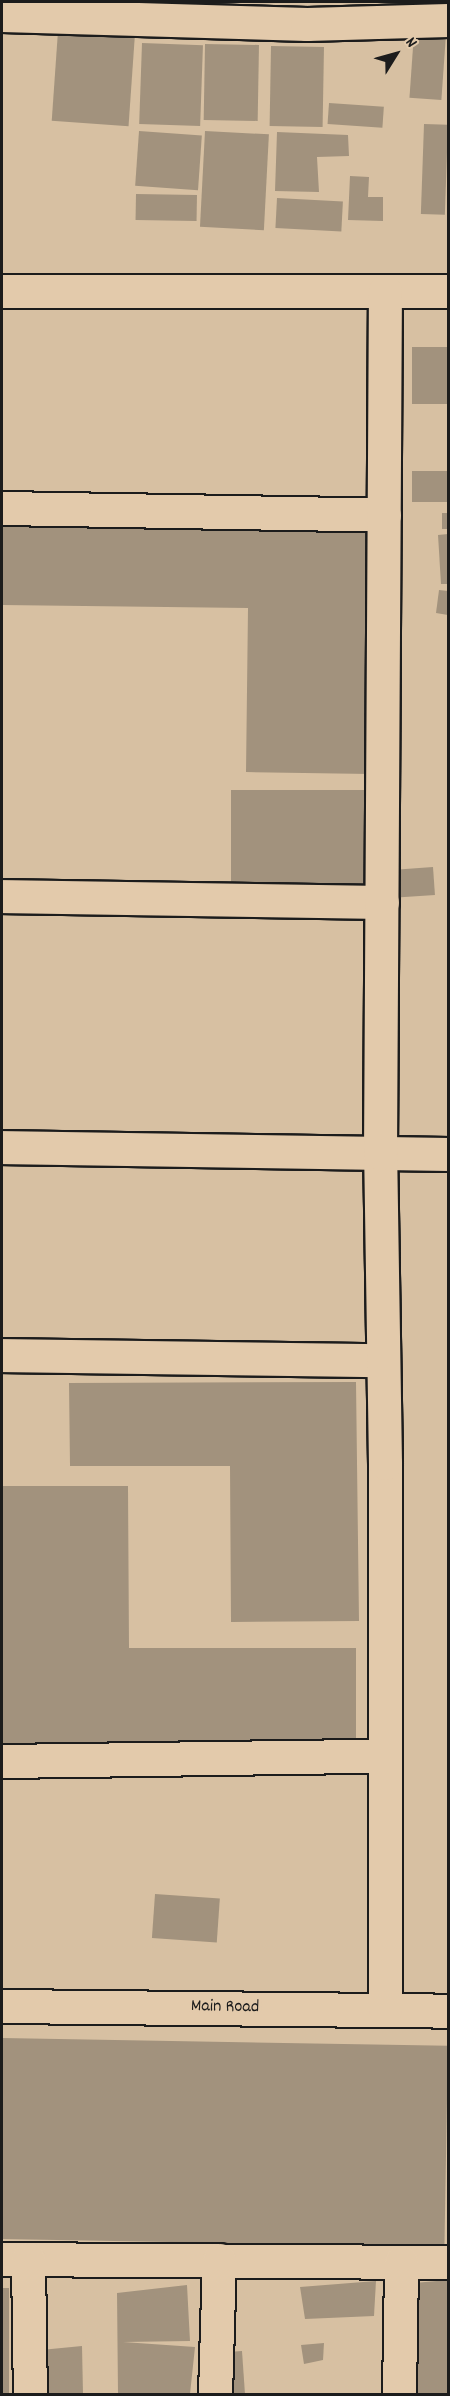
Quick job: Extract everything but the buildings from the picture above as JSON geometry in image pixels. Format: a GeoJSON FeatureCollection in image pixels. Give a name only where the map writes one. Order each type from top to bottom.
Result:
{"type":"FeatureCollection","features":[{"type":"Feature","properties":{"kind":"street"},"geometry":{"type":"LineString","coordinates":[[20,11],[406,11],[448,20]]}},
{"type":"Feature","properties":{"kind":"street"},"geometry":{"type":"LineString","coordinates":[[2,291],[448,291]]}},
{"type":"Feature","properties":{"kind":"street"},"geometry":{"type":"LineString","coordinates":[[385,291],[380,1153],[385,2010]]}},
{"type":"Feature","properties":{"kind":"street"},"geometry":{"type":"LineString","coordinates":[[2,508],[384,515]]}},
{"type":"Feature","properties":{"kind":"street"},"geometry":{"type":"LineString","coordinates":[[2,896],[382,902]]}},
{"type":"Feature","properties":{"kind":"street"},"geometry":{"type":"LineString","coordinates":[[2,1147],[448,1154]]}},
{"type":"Feature","properties":{"kind":"street"},"geometry":{"type":"LineString","coordinates":[[2,1355],[383,1360]]}},
{"type":"Feature","properties":{"kind":"street"},"geometry":{"type":"LineString","coordinates":[[2,1761],[383,1756]]}},
{"type":"Feature","properties":{"kind":"street","name":"Main Road"},"geometry":{"type":"LineString","coordinates":[[2,2006],[448,2011]]}},
{"type":"Feature","properties":{"kind":"street"},"geometry":{"type":"LineString","coordinates":[[30,2394],[15,2259],[448,2262]]}},
{"type":"Feature","properties":{"kind":"street"},"geometry":{"type":"LineString","coordinates":[[215,2394],[219,2260]]}},
{"type":"Feature","properties":{"kind":"street"},"geometry":{"type":"LineString","coordinates":[[399,2394],[401,2262]]}}]}
